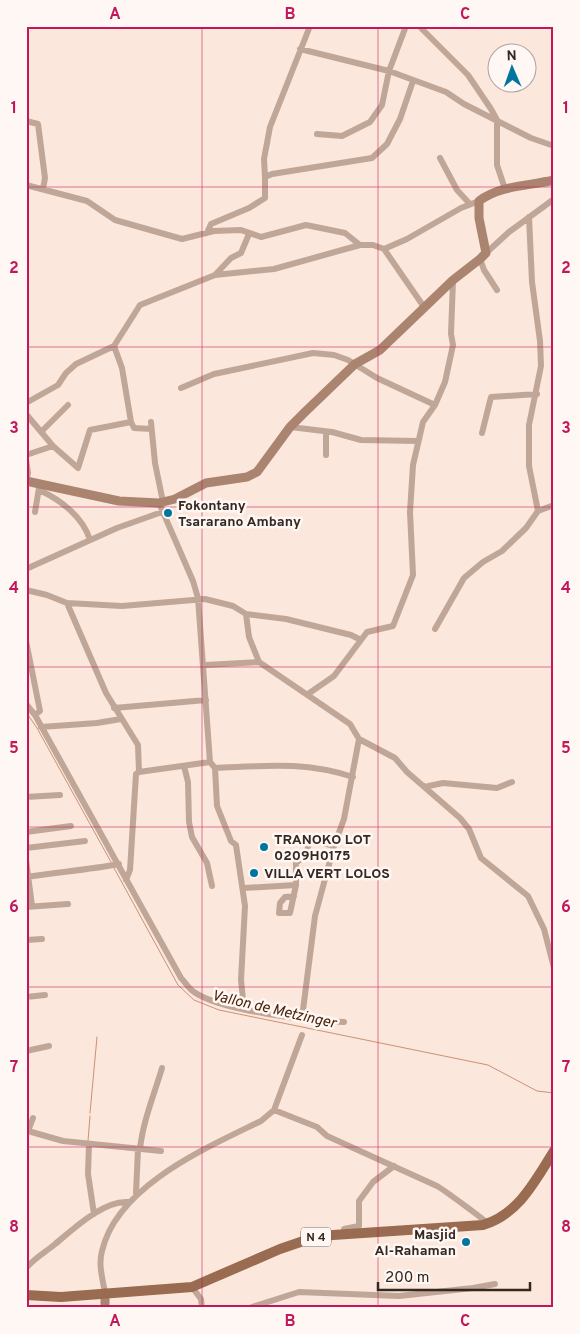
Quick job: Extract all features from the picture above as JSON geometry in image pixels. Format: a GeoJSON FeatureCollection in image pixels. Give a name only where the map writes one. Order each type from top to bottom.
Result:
{"type":"FeatureCollection","features":[{"type":"Feature","properties":{"kind":"main road","name":"N 4"},"geometry":{"type":"LineString","coordinates":[[26,1296],[61,1297],[192,1287],[305,1239],[344,1233],[450,1228],[487,1224],[506,1215],[515,1208],[526,1195],[554,1151]]}},
{"type":"Feature","properties":{"kind":"street"},"geometry":{"type":"LineString","coordinates":[[207,233],[212,224],[249,208],[265,198],[266,141],[310,26]]}},
{"type":"Feature","properties":{"kind":"street"},"geometry":{"type":"LineString","coordinates":[[316,134],[342,136],[370,122],[382,105],[389,71],[406,26]]}},
{"type":"Feature","properties":{"kind":"street"},"geometry":{"type":"LineString","coordinates":[[419,26],[474,81],[497,120],[496,165],[505,189]]}},
{"type":"Feature","properties":{"kind":"street"},"geometry":{"type":"LineString","coordinates":[[300,49],[389,71],[446,92],[464,104],[531,138],[554,146]]}},
{"type":"Feature","properties":{"kind":"street"},"geometry":{"type":"LineString","coordinates":[[265,177],[330,163],[372,158],[387,144],[400,119],[413,81]]}},
{"type":"Feature","properties":{"kind":"street"},"geometry":{"type":"LineString","coordinates":[[26,121],[38,124],[45,172],[42,188]]}},
{"type":"Feature","properties":{"kind":"street"},"geometry":{"type":"LineString","coordinates":[[440,158],[457,190],[475,203],[479,218],[484,270],[497,290]]}},
{"type":"Feature","properties":{"kind":"street"},"geometry":{"type":"LineString","coordinates":[[384,249],[415,235],[488,195],[505,189],[554,180]]}},
{"type":"Feature","properties":{"kind":"street"},"geometry":{"type":"LineString","coordinates":[[26,185],[87,201],[115,220],[182,239],[207,233],[241,230],[261,237],[306,225],[345,233],[360,245]]}},
{"type":"Feature","properties":{"kind":"street"},"geometry":{"type":"LineString","coordinates":[[26,569],[206,483],[247,477],[257,472],[290,427],[355,364],[380,350],[453,280],[529,217],[554,200]]}},
{"type":"Feature","properties":{"kind":"street"},"geometry":{"type":"LineString","coordinates":[[529,217],[532,282],[542,366],[532,412],[529,440],[529,466],[538,511]]}},
{"type":"Feature","properties":{"kind":"street"},"geometry":{"type":"LineString","coordinates":[[215,275],[231,258],[241,253],[249,234]]}},
{"type":"Feature","properties":{"kind":"street"},"geometry":{"type":"LineString","coordinates":[[26,403],[58,385],[66,373],[76,364],[114,346],[140,305],[215,275],[274,269],[360,245],[373,245],[384,249],[424,307]]}},
{"type":"Feature","properties":{"kind":"street"},"geometry":{"type":"LineString","coordinates":[[308,694],[334,676],[367,632],[393,626],[411,582],[413,575],[410,494],[413,465],[422,422],[435,405],[445,382],[452,346],[453,280]]}},
{"type":"Feature","properties":{"kind":"street"},"geometry":{"type":"LineString","coordinates":[[114,346],[122,368],[131,422],[134,428],[151,426],[161,506],[198,598],[205,665],[210,762],[215,768],[217,806],[231,841],[236,845],[244,888],[245,906],[241,980],[244,1008]]}},
{"type":"Feature","properties":{"kind":"street"},"geometry":{"type":"LineString","coordinates":[[181,388],[214,374],[313,353],[334,355],[355,364],[376,378],[435,405]]}},
{"type":"Feature","properties":{"kind":"street"},"geometry":{"type":"LineString","coordinates":[[482,433],[491,396],[537,394]]}},
{"type":"Feature","properties":{"kind":"street"},"geometry":{"type":"LineString","coordinates":[[42,430],[68,405]]}},
{"type":"Feature","properties":{"kind":"street"},"geometry":{"type":"LineString","coordinates":[[26,414],[42,430],[53,446],[78,468],[90,430],[131,422]]}},
{"type":"Feature","properties":{"kind":"street"},"geometry":{"type":"LineString","coordinates":[[290,427],[326,433],[332,432],[361,440],[418,441]]}},
{"type":"Feature","properties":{"kind":"street"},"geometry":{"type":"LineString","coordinates":[[326,433],[326,455]]}},
{"type":"Feature","properties":{"kind":"street"},"geometry":{"type":"LineString","coordinates":[[26,455],[53,446]]}},
{"type":"Feature","properties":{"kind":"street"},"geometry":{"type":"LineString","coordinates":[[26,460],[26,481],[40,487],[119,501],[161,506]]}},
{"type":"Feature","properties":{"kind":"street"},"geometry":{"type":"LineString","coordinates":[[35,512],[40,487]]}},
{"type":"Feature","properties":{"kind":"street"},"geometry":{"type":"LineString","coordinates":[[40,487],[83,522],[90,540]]}},
{"type":"Feature","properties":{"kind":"street"},"geometry":{"type":"LineString","coordinates":[[436,629],[464,578],[483,562],[502,550],[526,528],[538,511],[554,505]]}},
{"type":"Feature","properties":{"kind":"street"},"geometry":{"type":"LineString","coordinates":[[26,590],[67,603],[122,606],[198,598],[233,606],[246,614],[286,619],[351,635],[361,640]]}},
{"type":"Feature","properties":{"kind":"street"},"geometry":{"type":"LineString","coordinates":[[67,603],[114,708],[138,745],[139,772],[136,774],[130,870],[126,880]]}},
{"type":"Feature","properties":{"kind":"street"},"geometry":{"type":"LineString","coordinates":[[246,614],[249,636],[259,662],[350,724],[359,739],[395,758],[424,787],[460,818],[469,829],[481,858],[528,896],[544,929],[554,968]]}},
{"type":"Feature","properties":{"kind":"street"},"geometry":{"type":"LineString","coordinates":[[26,641],[40,711],[36,715]]}},
{"type":"Feature","properties":{"kind":"street"},"geometry":{"type":"LineString","coordinates":[[205,665],[259,662]]}},
{"type":"Feature","properties":{"kind":"street"},"geometry":{"type":"LineString","coordinates":[[114,708],[206,700]]}},
{"type":"Feature","properties":{"kind":"street"},"geometry":{"type":"LineString","coordinates":[[26,704],[36,715],[181,978],[192,992],[205,998],[244,1008],[302,1018],[344,1022]]}},
{"type":"Feature","properties":{"kind":"street"},"geometry":{"type":"LineString","coordinates":[[42,727],[106,722],[121,718]]}},
{"type":"Feature","properties":{"kind":"street"},"geometry":{"type":"LineString","coordinates":[[302,1018],[316,916],[334,846],[344,819],[359,739]]}},
{"type":"Feature","properties":{"kind":"street"},"geometry":{"type":"LineString","coordinates":[[139,772],[210,762]]}},
{"type":"Feature","properties":{"kind":"street"},"geometry":{"type":"LineString","coordinates":[[215,768],[289,764],[353,777]]}},
{"type":"Feature","properties":{"kind":"street"},"geometry":{"type":"LineString","coordinates":[[184,766],[188,782],[189,822],[192,837],[207,863],[212,886]]}},
{"type":"Feature","properties":{"kind":"street"},"geometry":{"type":"LineString","coordinates":[[424,787],[442,783],[464,787],[497,788],[512,782]]}},
{"type":"Feature","properties":{"kind":"street"},"geometry":{"type":"LineString","coordinates":[[26,797],[60,795]]}},
{"type":"Feature","properties":{"kind":"street"},"geometry":{"type":"LineString","coordinates":[[26,832],[71,826]]}},
{"type":"Feature","properties":{"kind":"street"},"geometry":{"type":"LineString","coordinates":[[294,896],[296,863],[306,856],[310,839],[334,846]]}},
{"type":"Feature","properties":{"kind":"street"},"geometry":{"type":"LineString","coordinates":[[26,848],[85,841]]}},
{"type":"Feature","properties":{"kind":"street"},"geometry":{"type":"LineString","coordinates":[[26,860],[29,907],[68,904]]}},
{"type":"Feature","properties":{"kind":"street"},"geometry":{"type":"LineString","coordinates":[[27,877],[119,864]]}},
{"type":"Feature","properties":{"kind":"street"},"geometry":{"type":"LineString","coordinates":[[244,888],[296,885]]}},
{"type":"Feature","properties":{"kind":"street"},"geometry":{"type":"LineString","coordinates":[[26,940],[42,939]]}},
{"type":"Feature","properties":{"kind":"street"},"geometry":{"type":"LineString","coordinates":[[26,997],[45,995]]}},
{"type":"Feature","properties":{"kind":"street"},"geometry":{"type":"LineString","coordinates":[[105,1308],[102,1251],[118,1217],[128,1202],[136,1194],[176,1167],[261,1121],[274,1110],[302,1034]]}},
{"type":"Feature","properties":{"kind":"street"},"geometry":{"type":"LineString","coordinates":[[26,1051],[49,1046]]}},
{"type":"Feature","properties":{"kind":"street"},"geometry":{"type":"LineString","coordinates":[[136,1194],[139,1149],[143,1126],[152,1105],[162,1068]]}},
{"type":"Feature","properties":{"kind":"street"},"geometry":{"type":"LineString","coordinates":[[274,1110],[317,1127],[327,1136],[448,1192],[466,1208],[484,1218],[487,1224]]}},
{"type":"Feature","properties":{"kind":"street"},"geometry":{"type":"LineString","coordinates":[[33,1118],[28,1131],[49,1139],[161,1151]]}},
{"type":"Feature","properties":{"kind":"street"},"geometry":{"type":"LineString","coordinates":[[89,1144],[88,1174],[94,1214]]}},
{"type":"Feature","properties":{"kind":"street"},"geometry":{"type":"LineString","coordinates":[[344,1233],[344,1229],[347,1227],[360,1226],[360,1201],[373,1182],[394,1166]]}},
{"type":"Feature","properties":{"kind":"street"},"geometry":{"type":"LineString","coordinates":[[26,1268],[76,1225],[94,1214],[122,1202],[128,1202]]}},
{"type":"Feature","properties":{"kind":"street"},"geometry":{"type":"LineString","coordinates":[[249,1308],[299,1292],[400,1296],[495,1284]]}},
{"type":"Feature","properties":{"kind":"street"},"geometry":{"type":"LineString","coordinates":[[192,1287],[201,1299],[202,1308]]}},
{"type":"Feature","properties":{"kind":"waterway","name":"Vallon de Metzinger"},"geometry":{"type":"LineString","coordinates":[[26,712],[37,728],[111,862]]}},
{"type":"Feature","properties":{"kind":"waterway","name":"Vallon de Metzinger"},"geometry":{"type":"LineString","coordinates":[[114,868],[178,985],[194,1000],[219,1010],[488,1065],[537,1091],[554,1093]]}},
{"type":"Feature","properties":{"kind":"waterway"},"geometry":{"type":"LineString","coordinates":[[90,1113],[97,1037]]}},
{"type":"Feature","properties":{"kind":"waterway"},"geometry":{"type":"LineString","coordinates":[[88,1141],[90,1116]]}},
{"type":"Feature","properties":{"kind":"place","name":"Fokontany Tsararano Ambany"},"geometry":{"type":"Point","coordinates":[168,513]}},
{"type":"Feature","properties":{"kind":"place","name":"TRANOKO LOT 0209H0175"},"geometry":{"type":"Point","coordinates":[264,847]}},
{"type":"Feature","properties":{"kind":"place","name":"VILLA VERT LOLOS"},"geometry":{"type":"Point","coordinates":[254,873]}},
{"type":"Feature","properties":{"kind":"place","name":"Masjid Al-Rahaman"},"geometry":{"type":"Point","coordinates":[466,1242]}}]}
